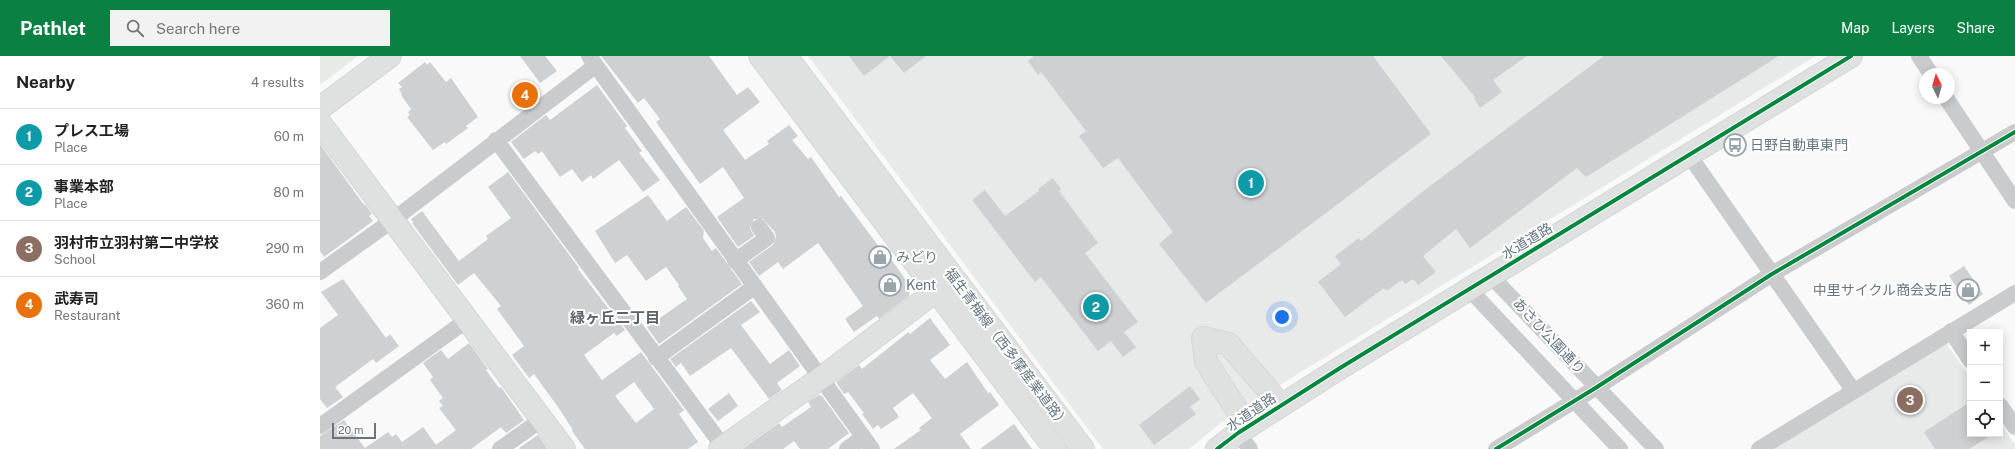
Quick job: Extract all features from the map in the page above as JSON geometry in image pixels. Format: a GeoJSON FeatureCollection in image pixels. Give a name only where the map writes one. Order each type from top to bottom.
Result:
{"type":"FeatureCollection","features":[{"type":"Feature","properties":{"kind":"street"},"geometry":{"type":"LineString","coordinates":[[320,108],[390,56]]}},
{"type":"Feature","properties":{"kind":"street","name":"福生青梅線（西多摩産業道路）"},"geometry":{"type":"LineString","coordinates":[[760,56],[945,284],[1083,449]]}},
{"type":"Feature","properties":{"kind":"street","name":"福生青梅線（西多摩産業道路）"},"geometry":{"type":"LineString","coordinates":[[786,56],[945,284],[1055,449]]}},
{"type":"Feature","properties":{"kind":"street","name":"水道道路"},"geometry":{"type":"LineString","coordinates":[[1217,449],[1245,436],[1280,406],[1851,56]]}},
{"type":"Feature","properties":{"kind":"street"},"geometry":{"type":"LineString","coordinates":[[1919,56],[1927,68]]}},
{"type":"Feature","properties":{"kind":"street"},"geometry":{"type":"LineString","coordinates":[[320,272],[393,220],[496,140],[592,61],[867,443],[847,449]]}},
{"type":"Feature","properties":{"kind":"street"},"geometry":{"type":"LineString","coordinates":[[1950,104],[2015,201]]}},
{"type":"Feature","properties":{"kind":"street"},"geometry":{"type":"LineString","coordinates":[[320,123],[564,449]]}},
{"type":"Feature","properties":{"kind":"street"},"geometry":{"type":"LineString","coordinates":[[1496,449],[1597,387],[1772,274],[1982,153],[2015,132]]}},
{"type":"Feature","properties":{"kind":"street"},"geometry":{"type":"LineString","coordinates":[[496,140],[723,448],[821,378],[945,284]]}},
{"type":"Feature","properties":{"kind":"street"},"geometry":{"type":"LineString","coordinates":[[1689,155],[1853,390]]}},
{"type":"Feature","properties":{"kind":"street"},"geometry":{"type":"LineString","coordinates":[[735,261],[767,238],[759,227]]}},
{"type":"Feature","properties":{"kind":"street","name":"あさひ公園通り"},"geometry":{"type":"LineString","coordinates":[[1491,276],[1656,449]]}},
{"type":"Feature","properties":{"kind":"street"},"geometry":{"type":"LineString","coordinates":[[656,358],[754,287]]}},
{"type":"Feature","properties":{"kind":"street","name":"あさひ公園通り"},"geometry":{"type":"LineString","coordinates":[[1470,289],[1620,449]]}},
{"type":"Feature","properties":{"kind":"street"},"geometry":{"type":"LineString","coordinates":[[1759,449],[1853,390],[2015,293]]}},
{"type":"Feature","properties":{"kind":"street"},"geometry":{"type":"LineString","coordinates":[[320,426],[467,320]]}},
{"type":"Feature","properties":{"kind":"street"},"geometry":{"type":"LineString","coordinates":[[1951,331],[1967,355]]}},
{"type":"Feature","properties":{"kind":"street"},"geometry":{"type":"LineString","coordinates":[[1245,436],[1206,362],[1203,338],[1229,344],[1236,354],[1268,388],[1280,406]]}},
{"type":"Feature","properties":{"kind":"street"},"geometry":{"type":"LineString","coordinates":[[2003,409],[2015,427]]}},
{"type":"Feature","properties":{"kind":"street"},"geometry":{"type":"LineString","coordinates":[[500,449],[541,420]]}},
{"type":"Feature","properties":{"kind":"shaded area"},"geometry":{"type":"Polygon","coordinates":[[[320,56],[358,56],[320,85],[320,56]]]}},
{"type":"Feature","properties":{"kind":"shaded area"},"geometry":{"type":"Polygon","coordinates":[[[808,56],[1816,56],[1227,418],[1189,449],[1103,449],[808,56]]]}},
{"type":"Feature","properties":{"kind":"shaded area"},"geometry":{"type":"Polygon","coordinates":[[[1944,340],[1967,374],[1967,437],[2003,437],[2003,427],[2015,445],[2015,449],[1775,449],[1944,340]]]}},
{"type":"Feature","properties":{"kind":"building"},"geometry":{"type":"Polygon","coordinates":[[[520,56],[545,56],[557,71],[540,83],[520,56]]]}},
{"type":"Feature","properties":{"kind":"building"},"geometry":{"type":"Polygon","coordinates":[[[601,56],[709,56],[737,95],[748,87],[760,102],[723,130],[745,160],[769,144],[767,141],[789,125],[798,136],[792,140],[808,159],[811,157],[839,197],[841,196],[886,256],[888,255],[911,287],[909,296],[879,319],[877,316],[854,332],[845,319],[863,306],[818,243],[783,269],[778,262],[759,276],[749,262],[773,245],[776,237],[775,232],[763,219],[754,219],[750,228],[754,236],[738,247],[717,217],[744,198],[723,167],[700,184],[656,122],[660,119],[644,98],[638,103],[601,56]]]}},
{"type":"Feature","properties":{"kind":"building"},"geometry":{"type":"Polygon","coordinates":[[[849,56],[890,56],[864,76],[849,56]]]}},
{"type":"Feature","properties":{"kind":"building"},"geometry":{"type":"Polygon","coordinates":[[[890,56],[926,56],[904,73],[890,56]]]}},
{"type":"Feature","properties":{"kind":"building"},"geometry":{"type":"Polygon","coordinates":[[[1034,56],[1373,56],[1431,134],[1206,303],[1159,244],[1173,232],[1118,158],[1103,168],[1079,136],[1086,131],[1041,72],[1038,75],[1028,61],[1034,56]]]}},
{"type":"Feature","properties":{"kind":"building"},"geometry":{"type":"Polygon","coordinates":[[[1441,56],[1527,56],[1493,80],[1502,92],[1480,108],[1474,98],[1475,97],[1441,56]]]}},
{"type":"Feature","properties":{"kind":"building"},"geometry":{"type":"Polygon","coordinates":[[[1604,56],[1779,56],[1586,177],[1577,168],[1470,248],[1456,229],[1423,256],[1436,272],[1418,285],[1413,279],[1405,284],[1402,280],[1386,291],[1384,288],[1345,317],[1318,282],[1341,264],[1335,256],[1359,238],[1361,241],[1426,189],[1604,56]]]}},
{"type":"Feature","properties":{"kind":"building"},"geometry":{"type":"Polygon","coordinates":[[[425,62],[427,65],[430,62],[446,82],[451,78],[478,117],[466,126],[468,128],[446,144],[445,142],[433,150],[407,117],[410,115],[408,112],[411,109],[401,95],[402,94],[399,89],[402,87],[398,83],[425,62]]]}},
{"type":"Feature","properties":{"kind":"building"},"geometry":{"type":"Polygon","coordinates":[[[597,85],[627,126],[625,128],[642,151],[639,153],[660,180],[643,192],[619,160],[593,179],[591,175],[582,182],[572,169],[560,177],[542,151],[538,154],[535,151],[524,159],[511,142],[546,115],[550,120],[597,85]]]}},
{"type":"Feature","properties":{"kind":"building"},"geometry":{"type":"Polygon","coordinates":[[[320,144],[372,214],[369,216],[373,221],[324,257],[320,251],[320,144]]]}},
{"type":"Feature","properties":{"kind":"building"},"geometry":{"type":"Polygon","coordinates":[[[508,172],[579,268],[578,269],[625,330],[617,336],[614,333],[584,355],[602,380],[641,352],[684,410],[679,414],[698,442],[688,449],[585,449],[572,431],[573,430],[558,407],[534,374],[529,378],[512,355],[524,346],[497,309],[501,306],[474,273],[458,285],[412,223],[413,222],[411,219],[422,211],[459,261],[488,239],[486,236],[511,218],[488,187],[508,172]],[[634,382],[615,396],[636,423],[654,409],[634,382]]]}},
{"type":"Feature","properties":{"kind":"building"},"geometry":{"type":"Polygon","coordinates":[[[1053,178],[1061,189],[1059,191],[1098,243],[1085,253],[1138,322],[1124,332],[1136,347],[1123,357],[1111,341],[1098,351],[1041,277],[1035,282],[972,200],[985,190],[1005,216],[1039,191],[1038,189],[1053,178]]]}},
{"type":"Feature","properties":{"kind":"building"},"geometry":{"type":"Polygon","coordinates":[[[648,195],[667,221],[686,207],[704,231],[703,238],[712,251],[716,248],[742,284],[659,344],[647,327],[687,299],[666,267],[646,281],[627,255],[615,263],[595,231],[648,195]]]}},
{"type":"Feature","properties":{"kind":"building"},"geometry":{"type":"Polygon","coordinates":[[[1964,266],[1983,294],[1969,305],[1949,276],[1964,266]]]}},
{"type":"Feature","properties":{"kind":"building"},"geometry":{"type":"Polygon","coordinates":[[[343,279],[386,338],[390,334],[399,346],[376,363],[373,359],[335,387],[343,397],[327,408],[320,399],[320,328],[338,315],[321,292],[343,279]]]}},
{"type":"Feature","properties":{"kind":"building"},"geometry":{"type":"Polygon","coordinates":[[[751,301],[760,312],[741,325],[770,364],[789,350],[800,366],[777,383],[782,390],[769,399],[731,348],[690,376],[681,363],[676,367],[670,359],[751,301]]]}},
{"type":"Feature","properties":{"kind":"building"},"geometry":{"type":"Polygon","coordinates":[[[930,318],[950,345],[930,360],[945,379],[967,362],[988,393],[990,392],[999,405],[960,434],[971,449],[894,449],[921,430],[919,428],[932,418],[913,393],[893,408],[899,417],[881,429],[878,425],[873,429],[862,414],[864,413],[848,392],[844,394],[836,382],[859,365],[862,369],[908,332],[910,334],[930,318]]]}},
{"type":"Feature","properties":{"kind":"building"},"geometry":{"type":"Polygon","coordinates":[[[469,343],[488,369],[486,370],[499,388],[501,387],[524,420],[506,433],[501,427],[471,449],[320,449],[320,436],[344,420],[365,448],[388,432],[392,437],[396,434],[402,442],[423,427],[436,445],[456,430],[439,408],[443,406],[439,401],[443,398],[430,380],[433,377],[423,363],[441,350],[448,359],[469,343]]]}},
{"type":"Feature","properties":{"kind":"building"},"geometry":{"type":"Polygon","coordinates":[[[1190,386],[1200,399],[1190,407],[1196,414],[1154,445],[1139,425],[1190,386]]]}},
{"type":"Feature","properties":{"kind":"building"},"geometry":{"type":"Polygon","coordinates":[[[729,393],[738,406],[718,421],[708,409],[729,393]]]}},
{"type":"Feature","properties":{"kind":"building"},"geometry":{"type":"Polygon","coordinates":[[[819,395],[822,396],[849,433],[828,449],[800,449],[794,441],[783,449],[742,449],[779,423],[782,427],[811,407],[808,402],[819,395]]]}},
{"type":"Feature","properties":{"kind":"building"},"geometry":{"type":"Polygon","coordinates":[[[1967,404],[1967,437],[1988,437],[1969,449],[1935,449],[1924,432],[1967,404]]]}},
{"type":"Feature","properties":{"kind":"building"},"geometry":{"type":"Polygon","coordinates":[[[1014,424],[1032,449],[980,449],[1014,424]]]}},
{"type":"Feature","properties":{"kind":"building"},"geometry":{"type":"Polygon","coordinates":[[[538,435],[548,449],[519,448],[538,435]]]}},
{"type":"Feature","properties":{"kind":"cycle path"},"geometry":{"type":"LineString","coordinates":[[1217,449],[1238,433],[1340,368],[1851,56]]}},
{"type":"Feature","properties":{"kind":"cycle path"},"geometry":{"type":"LineString","coordinates":[[1496,449],[1597,387],[1772,274],[2015,132]]}},
{"type":"Feature","properties":{"kind":"place","name":"武寿司"},"geometry":{"type":"Point","coordinates":[525,95]}},
{"type":"Feature","properties":{"kind":"place","name":"日野自動車東門"},"geometry":{"type":"Point","coordinates":[1735,145]}},
{"type":"Feature","properties":{"kind":"place","name":"プレス工場"},"geometry":{"type":"Point","coordinates":[1251,183]}},
{"type":"Feature","properties":{"kind":"place","name":"みどり"},"geometry":{"type":"Point","coordinates":[880,257]}},
{"type":"Feature","properties":{"kind":"place","name":"Kent"},"geometry":{"type":"Point","coordinates":[890,285]}},
{"type":"Feature","properties":{"kind":"place","name":"中里サイクル商会支店"},"geometry":{"type":"Point","coordinates":[1968,290]}},
{"type":"Feature","properties":{"kind":"place","name":"事業本部"},"geometry":{"type":"Point","coordinates":[1096,307]}},
{"type":"Feature","properties":{"kind":"place","name":"羽村市立羽村第二中学校"},"geometry":{"type":"Point","coordinates":[1910,400]}},
{"type":"Feature","properties":{"kind":"district","name":"緑ヶ丘二丁目"},"geometry":{"type":"Point","coordinates":[615,318]}}]}
